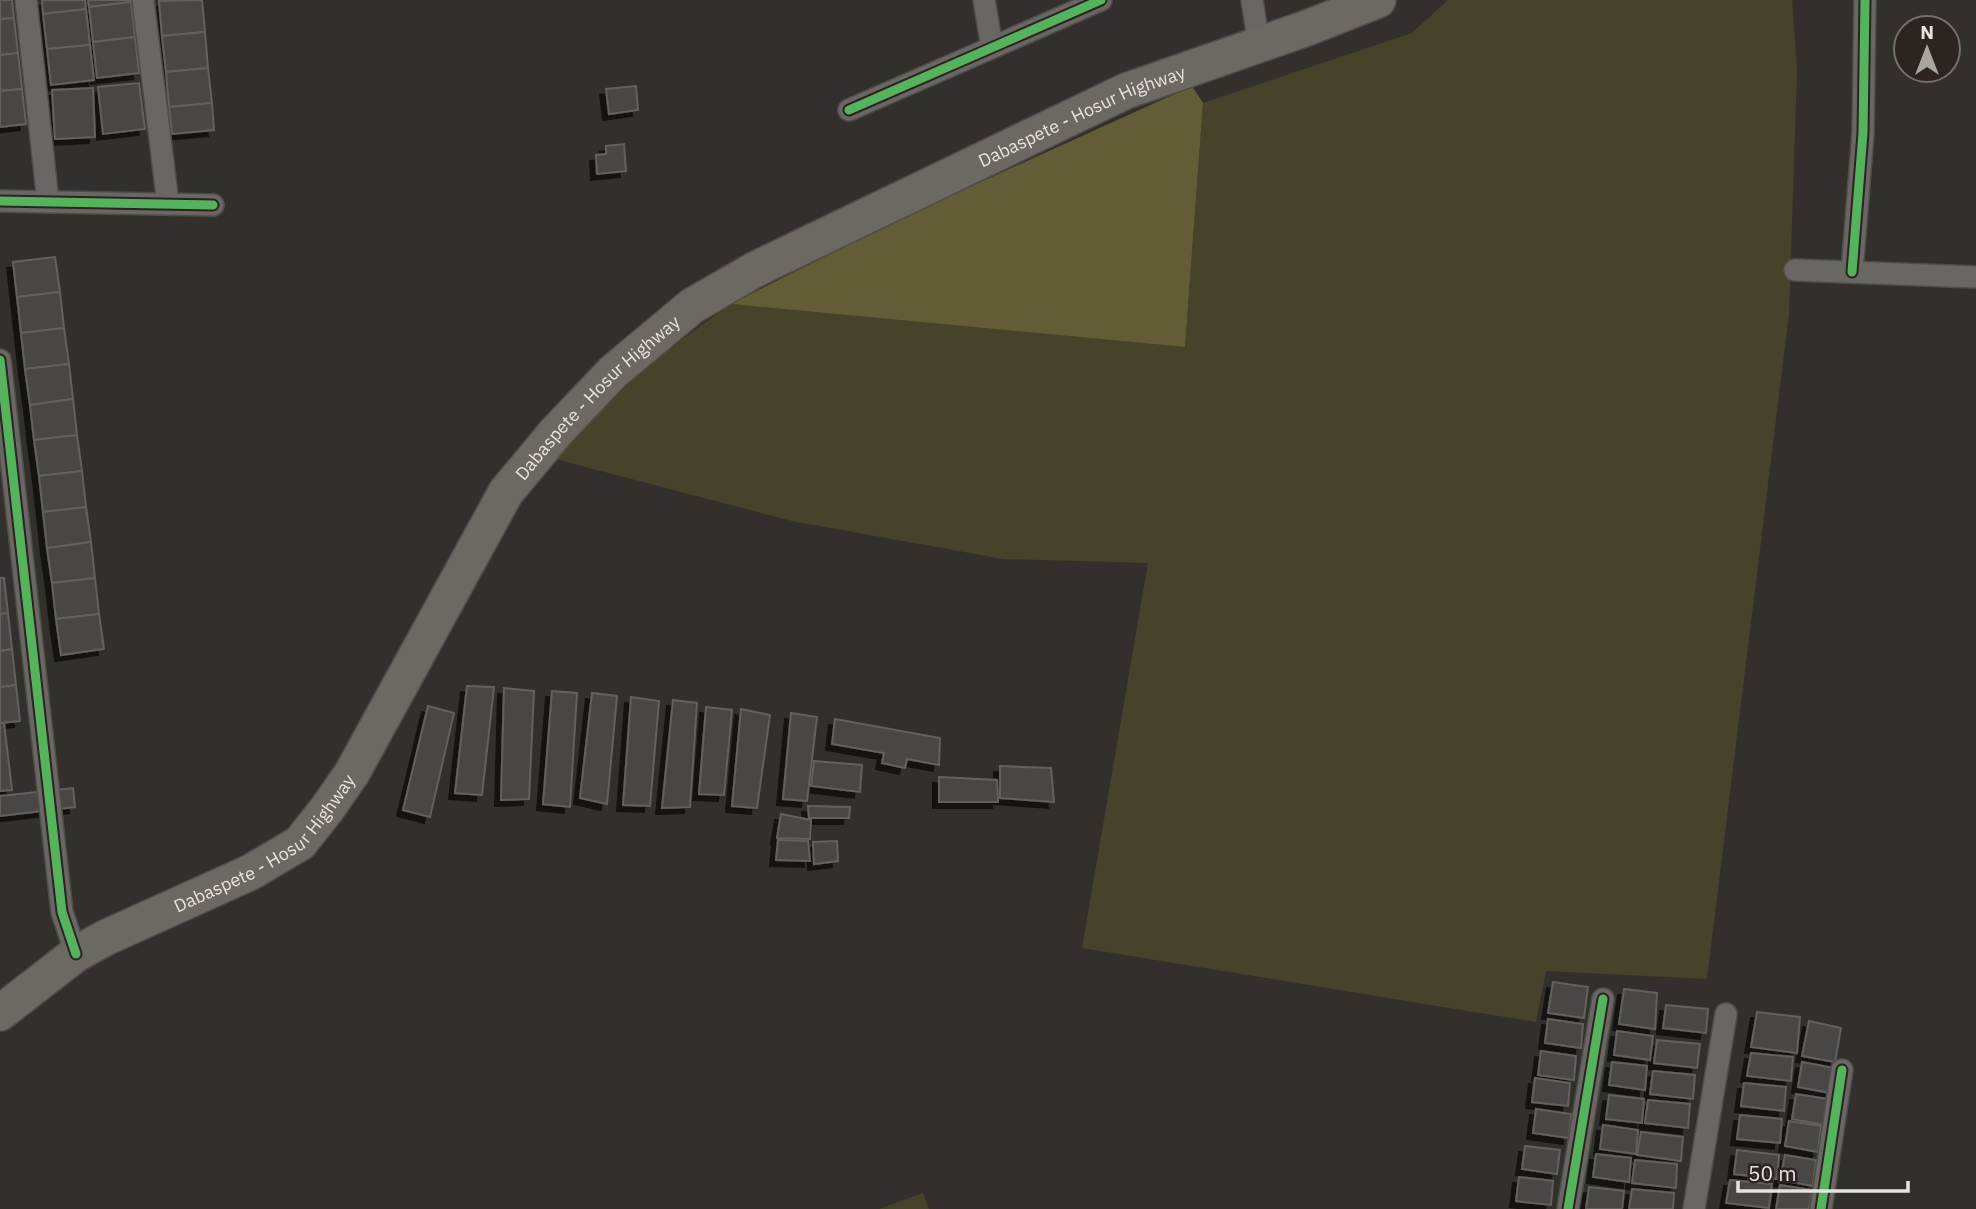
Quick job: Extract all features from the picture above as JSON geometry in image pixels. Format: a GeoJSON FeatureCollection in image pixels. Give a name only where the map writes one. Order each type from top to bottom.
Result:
{"type":"FeatureCollection","features":[{"type":"Feature","properties":{"kind":"highway","name":"Dabaspete - Hosur Highway"},"geometry":{"type":"LineString","coordinates":[[0,1013],[76,954],[105,938],[251,872],[300,842],[352,773],[506,492],[556,432],[613,372],[692,306],[756,269],[1126,91],[1378,0]]}},
{"type":"Feature","properties":{"kind":"street"},"geometry":{"type":"LineString","coordinates":[[26,0],[48,202]]}},
{"type":"Feature","properties":{"kind":"street"},"geometry":{"type":"LineString","coordinates":[[143,0],[167,204]]}},
{"type":"Feature","properties":{"kind":"street"},"geometry":{"type":"LineString","coordinates":[[984,0],[992,47]]}},
{"type":"Feature","properties":{"kind":"street"},"geometry":{"type":"LineString","coordinates":[[849,110],[1101,0]]}},
{"type":"Feature","properties":{"kind":"street"},"geometry":{"type":"LineString","coordinates":[[1252,0],[1259,45]]}},
{"type":"Feature","properties":{"kind":"street"},"geometry":{"type":"LineString","coordinates":[[1852,272],[1863,133],[1865,0]]}},
{"type":"Feature","properties":{"kind":"street"},"geometry":{"type":"LineString","coordinates":[[0,201],[213,205]]}},
{"type":"Feature","properties":{"kind":"street"},"geometry":{"type":"LineString","coordinates":[[1795,270],[1976,277]]}},
{"type":"Feature","properties":{"kind":"street"},"geometry":{"type":"LineString","coordinates":[[0,360],[7,490],[62,912],[76,954]]}},
{"type":"Feature","properties":{"kind":"street"},"geometry":{"type":"LineString","coordinates":[[1568,1209],[1603,999]]}},
{"type":"Feature","properties":{"kind":"street"},"geometry":{"type":"LineString","coordinates":[[1694,1209],[1726,1014]]}},
{"type":"Feature","properties":{"kind":"street"},"geometry":{"type":"LineString","coordinates":[[1821,1209],[1842,1070]]}},
{"type":"Feature","properties":{"kind":"shaded area"},"geometry":{"type":"Polygon","coordinates":[[[1448,0],[1792,0],[1797,71],[1789,314],[1707,979],[1546,971],[1536,1022],[1082,948],[1148,563],[1003,559],[792,521],[555,459],[645,366],[731,304],[1185,347],[1203,103],[1412,33],[1448,0]]]}},
{"type":"Feature","properties":{"kind":"shaded area"},"geometry":{"type":"Polygon","coordinates":[[[1192,86],[1203,103],[1185,347],[731,304],[897,220],[1192,86]]]}},
{"type":"Feature","properties":{"kind":"shaded area"},"geometry":{"type":"Polygon","coordinates":[[[923,1193],[929,1209],[879,1209],[923,1193]]]}},
{"type":"Feature","properties":{"kind":"building"},"geometry":{"type":"Polygon","coordinates":[[[0,0],[12,0],[14,18],[0,19],[0,0]]]}},
{"type":"Feature","properties":{"kind":"building"},"geometry":{"type":"Polygon","coordinates":[[[42,0],[85,0],[86,9],[43,14],[42,0]]]}},
{"type":"Feature","properties":{"kind":"building"},"geometry":{"type":"Polygon","coordinates":[[[88,0],[131,0],[131,2],[89,7],[88,0]]]}},
{"type":"Feature","properties":{"kind":"building"},"geometry":{"type":"Polygon","coordinates":[[[202,0],[205,32],[162,36],[159,1],[202,0]]]}},
{"type":"Feature","properties":{"kind":"building"},"geometry":{"type":"Polygon","coordinates":[[[131,2],[135,37],[93,42],[89,7],[131,2]]]}},
{"type":"Feature","properties":{"kind":"building"},"geometry":{"type":"Polygon","coordinates":[[[86,9],[90,45],[47,49],[43,14],[86,9]]]}},
{"type":"Feature","properties":{"kind":"building"},"geometry":{"type":"Polygon","coordinates":[[[14,18],[18,53],[0,55],[0,19],[14,18]]]}},
{"type":"Feature","properties":{"kind":"building"},"geometry":{"type":"Polygon","coordinates":[[[205,32],[208,68],[166,72],[162,36],[205,32]]]}},
{"type":"Feature","properties":{"kind":"building"},"geometry":{"type":"Polygon","coordinates":[[[135,37],[139,73],[97,78],[93,42],[135,37]]]}},
{"type":"Feature","properties":{"kind":"building"},"geometry":{"type":"Polygon","coordinates":[[[90,45],[94,80],[51,85],[47,49],[90,45]]]}},
{"type":"Feature","properties":{"kind":"building"},"geometry":{"type":"Polygon","coordinates":[[[18,53],[22,89],[0,91],[0,55],[18,53]]]}},
{"type":"Feature","properties":{"kind":"building"},"geometry":{"type":"Polygon","coordinates":[[[208,68],[212,103],[169,107],[166,72],[208,68]]]}},
{"type":"Feature","properties":{"kind":"building"},"geometry":{"type":"Polygon","coordinates":[[[139,83],[145,129],[103,134],[98,87],[139,83]]]}},
{"type":"Feature","properties":{"kind":"building"},"geometry":{"type":"Polygon","coordinates":[[[636,86],[638,110],[609,114],[606,89],[636,86]]]}},
{"type":"Feature","properties":{"kind":"building"},"geometry":{"type":"Polygon","coordinates":[[[93,88],[95,137],[55,139],[52,90],[93,88]]]}},
{"type":"Feature","properties":{"kind":"building"},"geometry":{"type":"Polygon","coordinates":[[[22,89],[26,124],[0,127],[0,91],[22,89]]]}},
{"type":"Feature","properties":{"kind":"building"},"geometry":{"type":"Polygon","coordinates":[[[212,103],[214,130],[172,134],[169,107],[212,103]]]}},
{"type":"Feature","properties":{"kind":"building"},"geometry":{"type":"Polygon","coordinates":[[[624,144],[626,171],[597,174],[596,155],[606,154],[606,146],[624,144]]]}},
{"type":"Feature","properties":{"kind":"building"},"geometry":{"type":"Polygon","coordinates":[[[55,257],[60,292],[17,297],[13,262],[55,257]]]}},
{"type":"Feature","properties":{"kind":"building"},"geometry":{"type":"Polygon","coordinates":[[[60,292],[64,328],[21,333],[17,297],[60,292]]]}},
{"type":"Feature","properties":{"kind":"building"},"geometry":{"type":"Polygon","coordinates":[[[64,328],[69,364],[25,369],[21,333],[64,328]]]}},
{"type":"Feature","properties":{"kind":"building"},"geometry":{"type":"Polygon","coordinates":[[[69,364],[73,399],[30,405],[25,369],[69,364]]]}},
{"type":"Feature","properties":{"kind":"building"},"geometry":{"type":"Polygon","coordinates":[[[73,399],[77,435],[34,440],[30,405],[73,399]]]}},
{"type":"Feature","properties":{"kind":"building"},"geometry":{"type":"Polygon","coordinates":[[[77,435],[82,471],[39,476],[34,440],[77,435]]]}},
{"type":"Feature","properties":{"kind":"building"},"geometry":{"type":"Polygon","coordinates":[[[82,471],[86,507],[43,512],[39,476],[82,471]]]}},
{"type":"Feature","properties":{"kind":"building"},"geometry":{"type":"Polygon","coordinates":[[[86,507],[91,542],[47,548],[43,512],[86,507]]]}},
{"type":"Feature","properties":{"kind":"building"},"geometry":{"type":"Polygon","coordinates":[[[91,542],[95,578],[52,583],[47,548],[91,542]]]}},
{"type":"Feature","properties":{"kind":"building"},"geometry":{"type":"Polygon","coordinates":[[[0,578],[4,578],[8,613],[0,614],[0,578]]]}},
{"type":"Feature","properties":{"kind":"building"},"geometry":{"type":"Polygon","coordinates":[[[95,578],[99,614],[56,619],[52,583],[95,578]]]}},
{"type":"Feature","properties":{"kind":"building"},"geometry":{"type":"Polygon","coordinates":[[[8,613],[12,649],[0,651],[0,614],[8,613]]]}},
{"type":"Feature","properties":{"kind":"building"},"geometry":{"type":"Polygon","coordinates":[[[99,614],[104,649],[61,655],[56,619],[99,614]]]}},
{"type":"Feature","properties":{"kind":"building"},"geometry":{"type":"Polygon","coordinates":[[[12,649],[16,685],[0,687],[0,651],[12,649]]]}},
{"type":"Feature","properties":{"kind":"building"},"geometry":{"type":"Polygon","coordinates":[[[16,685],[20,721],[0,723],[0,687],[16,685]]]}},
{"type":"Feature","properties":{"kind":"building"},"geometry":{"type":"Polygon","coordinates":[[[467,686],[494,687],[482,795],[455,793],[467,686]]]}},
{"type":"Feature","properties":{"kind":"building"},"geometry":{"type":"Polygon","coordinates":[[[504,688],[534,691],[529,799],[501,800],[504,688]]]}},
{"type":"Feature","properties":{"kind":"building"},"geometry":{"type":"Polygon","coordinates":[[[552,691],[577,693],[570,807],[543,804],[552,691]]]}},
{"type":"Feature","properties":{"kind":"building"},"geometry":{"type":"Polygon","coordinates":[[[592,693],[617,696],[607,804],[580,798],[592,693]]]}},
{"type":"Feature","properties":{"kind":"building"},"geometry":{"type":"Polygon","coordinates":[[[631,697],[659,701],[650,806],[623,805],[631,697]]]}},
{"type":"Feature","properties":{"kind":"building"},"geometry":{"type":"Polygon","coordinates":[[[673,700],[697,703],[690,807],[662,808],[673,700]]]}},
{"type":"Feature","properties":{"kind":"building"},"geometry":{"type":"Polygon","coordinates":[[[428,706],[454,713],[430,817],[403,810],[428,706]]]}},
{"type":"Feature","properties":{"kind":"building"},"geometry":{"type":"Polygon","coordinates":[[[706,707],[732,710],[724,795],[699,794],[706,707]]]}},
{"type":"Feature","properties":{"kind":"building"},"geometry":{"type":"Polygon","coordinates":[[[741,709],[770,715],[757,808],[732,806],[741,709]]]}},
{"type":"Feature","properties":{"kind":"building"},"geometry":{"type":"Polygon","coordinates":[[[791,713],[817,717],[807,801],[783,799],[791,713]]]}},
{"type":"Feature","properties":{"kind":"building"},"geometry":{"type":"Polygon","coordinates":[[[835,719],[940,738],[939,765],[907,759],[905,768],[882,763],[884,753],[832,744],[835,719]]]}},
{"type":"Feature","properties":{"kind":"building"},"geometry":{"type":"Polygon","coordinates":[[[0,723],[4,723],[12,790],[0,791],[0,723]]]}},
{"type":"Feature","properties":{"kind":"building"},"geometry":{"type":"Polygon","coordinates":[[[814,761],[862,765],[860,792],[811,786],[814,761]]]}},
{"type":"Feature","properties":{"kind":"building"},"geometry":{"type":"Polygon","coordinates":[[[1000,766],[1051,768],[1054,802],[1000,798],[1000,766]]]}},
{"type":"Feature","properties":{"kind":"building"},"geometry":{"type":"Polygon","coordinates":[[[939,777],[997,780],[998,802],[939,802],[939,777]]]}},
{"type":"Feature","properties":{"kind":"building"},"geometry":{"type":"Polygon","coordinates":[[[73,788],[75,807],[0,816],[0,796],[73,788]]]}},
{"type":"Feature","properties":{"kind":"building"},"geometry":{"type":"Polygon","coordinates":[[[808,806],[850,807],[849,818],[809,818],[808,806]]]}},
{"type":"Feature","properties":{"kind":"building"},"geometry":{"type":"Polygon","coordinates":[[[781,814],[811,820],[810,839],[777,838],[781,814]]]}},
{"type":"Feature","properties":{"kind":"building"},"geometry":{"type":"Polygon","coordinates":[[[778,840],[808,841],[810,861],[776,860],[778,840]]]}},
{"type":"Feature","properties":{"kind":"building"},"geometry":{"type":"Polygon","coordinates":[[[837,841],[838,861],[814,864],[813,842],[837,841]]]}},
{"type":"Feature","properties":{"kind":"building"},"geometry":{"type":"Polygon","coordinates":[[[1553,982],[1588,987],[1584,1018],[1548,1013],[1553,982]]]}},
{"type":"Feature","properties":{"kind":"building"},"geometry":{"type":"Polygon","coordinates":[[[1624,989],[1657,993],[1655,1029],[1619,1024],[1624,989]]]}},
{"type":"Feature","properties":{"kind":"building"},"geometry":{"type":"Polygon","coordinates":[[[1666,1005],[1708,1009],[1706,1033],[1663,1028],[1666,1005]]]}},
{"type":"Feature","properties":{"kind":"building"},"geometry":{"type":"Polygon","coordinates":[[[1757,1012],[1800,1017],[1797,1053],[1751,1047],[1757,1012]]]}},
{"type":"Feature","properties":{"kind":"building"},"geometry":{"type":"Polygon","coordinates":[[[1548,1019],[1583,1024],[1581,1048],[1545,1043],[1548,1019]]]}},
{"type":"Feature","properties":{"kind":"building"},"geometry":{"type":"Polygon","coordinates":[[[1809,1021],[1841,1028],[1835,1062],[1802,1056],[1809,1021]]]}},
{"type":"Feature","properties":{"kind":"building"},"geometry":{"type":"Polygon","coordinates":[[[1617,1031],[1653,1036],[1650,1060],[1614,1055],[1617,1031]]]}},
{"type":"Feature","properties":{"kind":"building"},"geometry":{"type":"Polygon","coordinates":[[[1657,1040],[1700,1044],[1697,1068],[1654,1063],[1657,1040]]]}},
{"type":"Feature","properties":{"kind":"building"},"geometry":{"type":"Polygon","coordinates":[[[1541,1051],[1576,1056],[1574,1080],[1538,1075],[1541,1051]]]}},
{"type":"Feature","properties":{"kind":"building"},"geometry":{"type":"Polygon","coordinates":[[[1751,1053],[1793,1057],[1791,1081],[1747,1076],[1751,1053]]]}},
{"type":"Feature","properties":{"kind":"building"},"geometry":{"type":"Polygon","coordinates":[[[1612,1062],[1647,1066],[1645,1090],[1609,1085],[1612,1062]]]}},
{"type":"Feature","properties":{"kind":"building"},"geometry":{"type":"Polygon","coordinates":[[[1802,1062],[1834,1068],[1830,1093],[1798,1087],[1802,1062]]]}},
{"type":"Feature","properties":{"kind":"building"},"geometry":{"type":"Polygon","coordinates":[[[1653,1071],[1695,1075],[1693,1099],[1650,1094],[1653,1071]]]}},
{"type":"Feature","properties":{"kind":"building"},"geometry":{"type":"Polygon","coordinates":[[[1535,1078],[1570,1083],[1568,1106],[1532,1102],[1535,1078]]]}},
{"type":"Feature","properties":{"kind":"building"},"geometry":{"type":"Polygon","coordinates":[[[1744,1083],[1786,1087],[1784,1111],[1741,1106],[1744,1083]]]}},
{"type":"Feature","properties":{"kind":"building"},"geometry":{"type":"Polygon","coordinates":[[[1796,1094],[1828,1099],[1824,1125],[1792,1119],[1796,1094]]]}},
{"type":"Feature","properties":{"kind":"building"},"geometry":{"type":"Polygon","coordinates":[[[1609,1095],[1644,1099],[1642,1123],[1606,1119],[1609,1095]]]}},
{"type":"Feature","properties":{"kind":"building"},"geometry":{"type":"Polygon","coordinates":[[[1648,1100],[1690,1104],[1688,1128],[1645,1123],[1648,1100]]]}},
{"type":"Feature","properties":{"kind":"building"},"geometry":{"type":"Polygon","coordinates":[[[1536,1109],[1571,1114],[1569,1138],[1533,1133],[1536,1109]]]}},
{"type":"Feature","properties":{"kind":"building"},"geometry":{"type":"Polygon","coordinates":[[[1740,1115],[1782,1119],[1780,1143],[1737,1139],[1740,1115]]]}},
{"type":"Feature","properties":{"kind":"building"},"geometry":{"type":"Polygon","coordinates":[[[1789,1121],[1821,1126],[1818,1152],[1785,1146],[1789,1121]]]}},
{"type":"Feature","properties":{"kind":"building"},"geometry":{"type":"Polygon","coordinates":[[[1603,1125],[1638,1130],[1636,1154],[1600,1149],[1603,1125]]]}},
{"type":"Feature","properties":{"kind":"building"},"geometry":{"type":"Polygon","coordinates":[[[1641,1132],[1683,1137],[1681,1161],[1637,1155],[1641,1132]]]}},
{"type":"Feature","properties":{"kind":"building"},"geometry":{"type":"Polygon","coordinates":[[[1525,1146],[1560,1150],[1557,1174],[1522,1169],[1525,1146]]]}},
{"type":"Feature","properties":{"kind":"building"},"geometry":{"type":"Polygon","coordinates":[[[1737,1150],[1779,1155],[1777,1179],[1734,1174],[1737,1150]]]}},
{"type":"Feature","properties":{"kind":"building"},"geometry":{"type":"Polygon","coordinates":[[[1596,1154],[1631,1158],[1629,1182],[1593,1177],[1596,1154]]]}},
{"type":"Feature","properties":{"kind":"building"},"geometry":{"type":"Polygon","coordinates":[[[1785,1155],[1816,1160],[1813,1186],[1780,1180],[1785,1155]]]}},
{"type":"Feature","properties":{"kind":"building"},"geometry":{"type":"Polygon","coordinates":[[[1635,1160],[1677,1164],[1676,1188],[1632,1183],[1635,1160]]]}},
{"type":"Feature","properties":{"kind":"building"},"geometry":{"type":"Polygon","coordinates":[[[1519,1177],[1553,1181],[1551,1205],[1516,1201],[1519,1177]]]}},
{"type":"Feature","properties":{"kind":"building"},"geometry":{"type":"Polygon","coordinates":[[[1730,1180],[1772,1184],[1769,1208],[1726,1203],[1730,1180]]]}},
{"type":"Feature","properties":{"kind":"building"},"geometry":{"type":"Polygon","coordinates":[[[1780,1185],[1812,1190],[1809,1209],[1776,1209],[1780,1185]]]}},
{"type":"Feature","properties":{"kind":"building"},"geometry":{"type":"Polygon","coordinates":[[[1589,1187],[1624,1191],[1622,1209],[1586,1209],[1589,1187]]]}},
{"type":"Feature","properties":{"kind":"building"},"geometry":{"type":"Polygon","coordinates":[[[1632,1189],[1674,1193],[1673,1209],[1629,1209],[1632,1189]]]}},
{"type":"Feature","properties":{"kind":"cycle path"},"geometry":{"type":"LineString","coordinates":[[849,110],[1101,0]]}},
{"type":"Feature","properties":{"kind":"cycle path"},"geometry":{"type":"LineString","coordinates":[[1852,272],[1863,133],[1865,0]]}},
{"type":"Feature","properties":{"kind":"cycle path"},"geometry":{"type":"LineString","coordinates":[[0,201],[213,205]]}},
{"type":"Feature","properties":{"kind":"cycle path"},"geometry":{"type":"LineString","coordinates":[[0,360],[62,912],[76,954]]}},
{"type":"Feature","properties":{"kind":"cycle path"},"geometry":{"type":"LineString","coordinates":[[1568,1209],[1603,999]]}},
{"type":"Feature","properties":{"kind":"cycle path"},"geometry":{"type":"LineString","coordinates":[[1821,1209],[1842,1070]]}}]}
